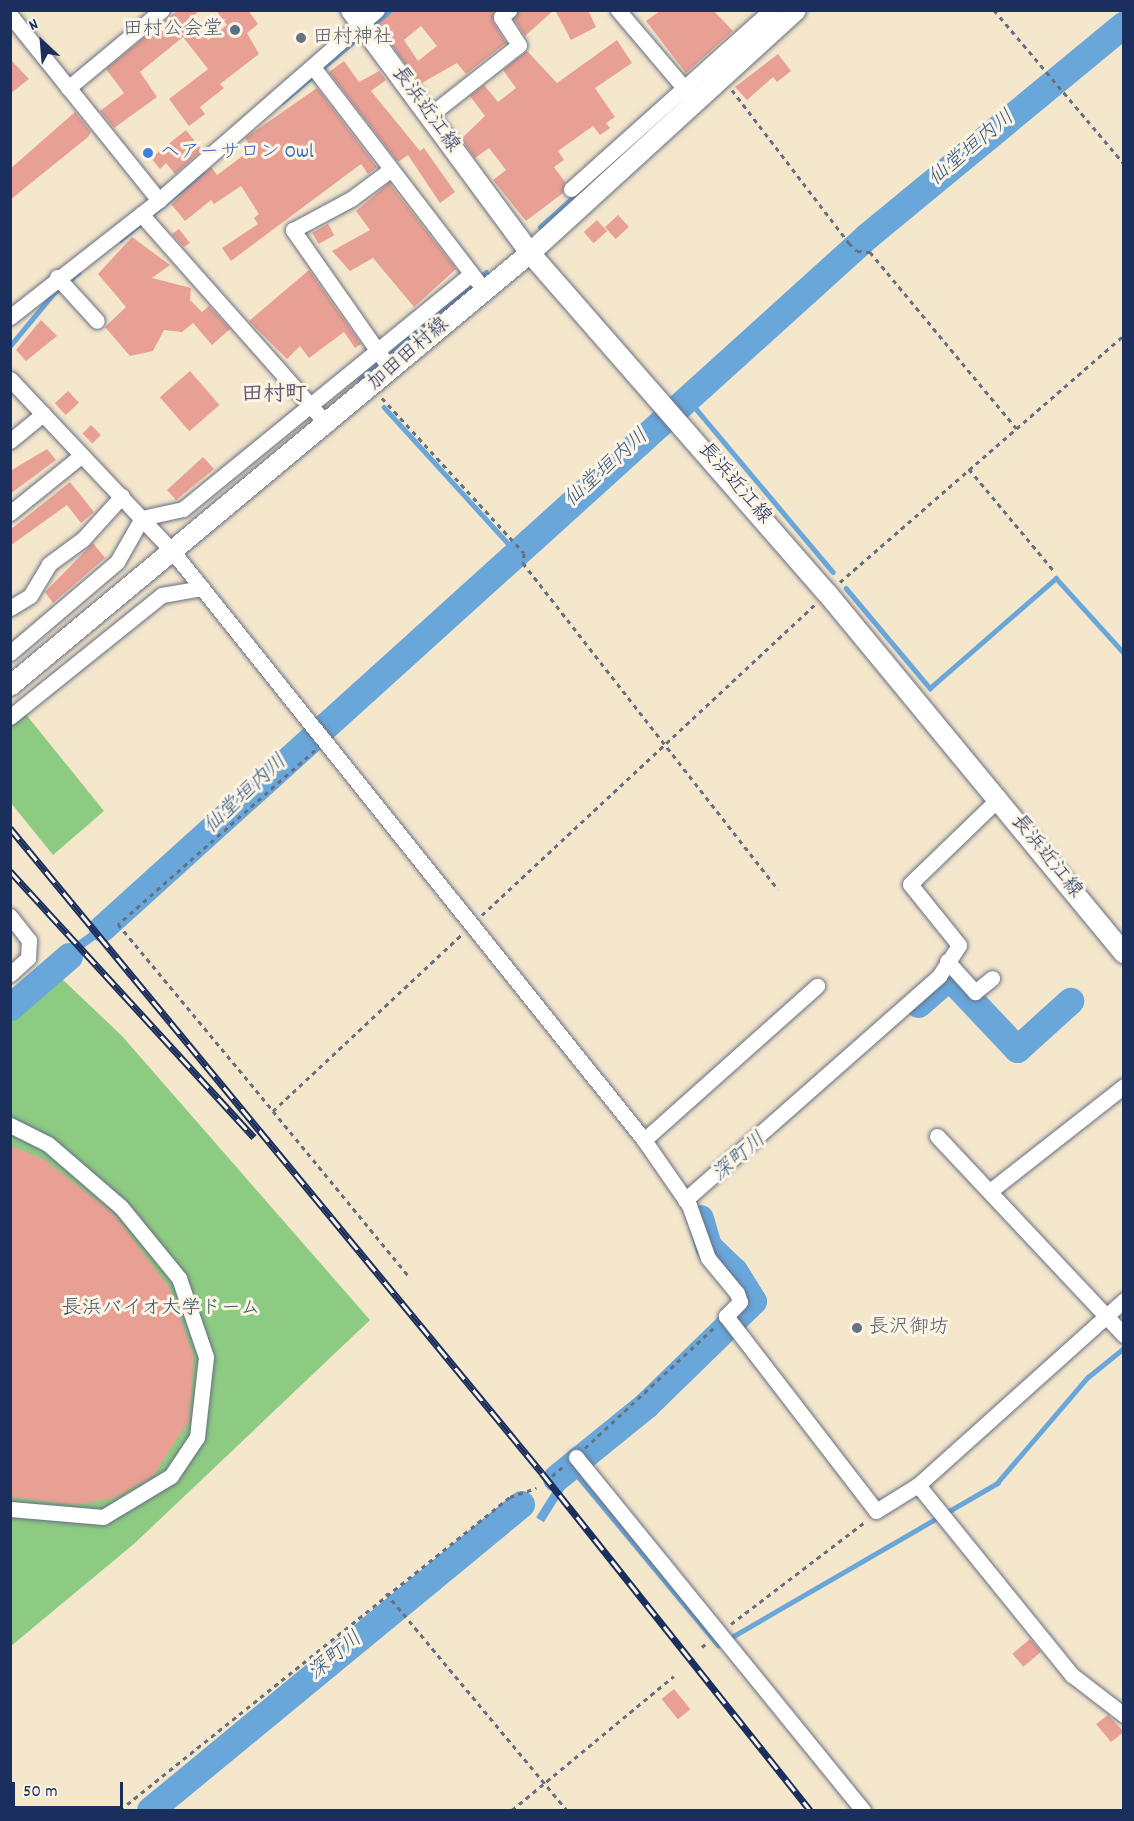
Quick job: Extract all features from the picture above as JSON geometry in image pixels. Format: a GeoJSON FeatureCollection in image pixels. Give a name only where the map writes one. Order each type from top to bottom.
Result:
{"type":"FeatureCollection","features":[{"type":"Feature","properties":{"kind":"main road","name":"加田田村線"},"geometry":{"type":"LineString","coordinates":[[10,686],[372,387],[385,361],[476,281],[530,253],[689,94],[722,77],[769,17],[796,10]]}},
{"type":"Feature","properties":{"kind":"main road","name":"長浜近江線"},"geometry":{"type":"LineString","coordinates":[[356,17],[530,253],[662,401],[827,593],[999,798],[1124,954]]}},
{"type":"Feature","properties":{"kind":"street"},"geometry":{"type":"LineString","coordinates":[[68,88],[162,10]]}},
{"type":"Feature","properties":{"kind":"street"},"geometry":{"type":"LineString","coordinates":[[10,317],[62,283],[145,218],[159,200],[317,73],[356,17],[377,10]]}},
{"type":"Feature","properties":{"kind":"street"},"geometry":{"type":"LineString","coordinates":[[430,115],[519,45],[501,17],[509,10]]}},
{"type":"Feature","properties":{"kind":"street"},"geometry":{"type":"LineString","coordinates":[[618,10],[689,94]]}},
{"type":"Feature","properties":{"kind":"street"},"geometry":{"type":"LineString","coordinates":[[10,15],[159,200]]}},
{"type":"Feature","properties":{"kind":"street"},"geometry":{"type":"LineString","coordinates":[[570,189],[689,94],[769,17]]}},
{"type":"Feature","properties":{"kind":"street"},"geometry":{"type":"LineString","coordinates":[[317,73],[476,281]]}},
{"type":"Feature","properties":{"kind":"street"},"geometry":{"type":"LineString","coordinates":[[10,653],[117,562],[142,518],[183,508],[307,402],[385,361],[293,230],[390,170]]}},
{"type":"Feature","properties":{"kind":"street"},"geometry":{"type":"LineString","coordinates":[[145,218],[327,424]]}},
{"type":"Feature","properties":{"kind":"street"},"geometry":{"type":"LineString","coordinates":[[62,283],[97,321]]}},
{"type":"Feature","properties":{"kind":"street"},"geometry":{"type":"LineString","coordinates":[[10,379],[173,552],[327,737],[644,1140],[685,1200],[708,1258],[736,1293],[740,1302],[726,1316],[876,1511],[918,1485],[1106,1313],[1124,1300]]}},
{"type":"Feature","properties":{"kind":"street"},"geometry":{"type":"LineString","coordinates":[[10,441],[43,414]]}},
{"type":"Feature","properties":{"kind":"street"},"geometry":{"type":"LineString","coordinates":[[10,513],[82,455]]}},
{"type":"Feature","properties":{"kind":"street"},"geometry":{"type":"LineString","coordinates":[[10,608],[30,596],[49,564],[83,539],[122,496]]}},
{"type":"Feature","properties":{"kind":"street"},"geometry":{"type":"LineString","coordinates":[[10,717],[162,595],[202,588]]}},
{"type":"Feature","properties":{"kind":"street"},"geometry":{"type":"LineString","coordinates":[[685,1200],[865,1045],[939,976],[946,961],[959,945],[910,884],[999,798]]}},
{"type":"Feature","properties":{"kind":"street"},"geometry":{"type":"LineString","coordinates":[[10,916],[29,940],[28,958],[10,974]]}},
{"type":"Feature","properties":{"kind":"street"},"geometry":{"type":"LineString","coordinates":[[946,961],[975,992],[992,978]]}},
{"type":"Feature","properties":{"kind":"street"},"geometry":{"type":"LineString","coordinates":[[644,1140],[817,986]]}},
{"type":"Feature","properties":{"kind":"street"},"geometry":{"type":"LineString","coordinates":[[990,1191],[1124,1086]]}},
{"type":"Feature","properties":{"kind":"street"},"geometry":{"type":"LineString","coordinates":[[10,1125],[48,1144],[121,1207],[179,1278],[206,1357],[197,1437],[171,1476],[103,1518],[10,1509]]}},
{"type":"Feature","properties":{"kind":"street"},"geometry":{"type":"LineString","coordinates":[[937,1136],[990,1191],[1029,1239],[1106,1313],[1124,1335]]}},
{"type":"Feature","properties":{"kind":"street"},"geometry":{"type":"LineString","coordinates":[[576,1457],[716,1635],[863,1810]]}},
{"type":"Feature","properties":{"kind":"street"},"geometry":{"type":"LineString","coordinates":[[918,1485],[1072,1675],[1124,1715]]}},
{"type":"Feature","properties":{"kind":"path"},"geometry":{"type":"LineString","coordinates":[[994,10],[1124,164]]}},
{"type":"Feature","properties":{"kind":"path"},"geometry":{"type":"LineString","coordinates":[[722,77],[849,243],[857,251],[870,252],[1016,428]]}},
{"type":"Feature","properties":{"kind":"path"},"geometry":{"type":"LineString","coordinates":[[273,1111],[827,593],[1124,335]]}},
{"type":"Feature","properties":{"kind":"path"},"geometry":{"type":"LineString","coordinates":[[372,387],[524,553],[523,563],[778,889]]}},
{"type":"Feature","properties":{"kind":"path"},"geometry":{"type":"LineString","coordinates":[[969,469],[1054,571]]}},
{"type":"Feature","properties":{"kind":"path"},"geometry":{"type":"LineString","coordinates":[[327,737],[118,924],[410,1278]]}},
{"type":"Feature","properties":{"kind":"path"},"geometry":{"type":"LineString","coordinates":[[552,1476],[576,1457],[726,1316]]}},
{"type":"Feature","properties":{"kind":"path"},"geometry":{"type":"LineString","coordinates":[[120,1810],[386,1593],[510,1497],[536,1488]]}},
{"type":"Feature","properties":{"kind":"path"},"geometry":{"type":"LineString","coordinates":[[702,1647],[876,1511]]}},
{"type":"Feature","properties":{"kind":"path"},"geometry":{"type":"LineString","coordinates":[[386,1593],[567,1810]]}},
{"type":"Feature","properties":{"kind":"path"},"geometry":{"type":"LineString","coordinates":[[512,1810],[674,1676]]}},
{"type":"Feature","properties":{"kind":"green space"},"geometry":{"type":"Polygon","coordinates":[[[24,712],[104,811],[53,855],[11,803],[10,723],[24,712]]]}},
{"type":"Feature","properties":{"kind":"green space","name":"長浜バイオ大学ドーム"},"geometry":{"type":"Polygon","coordinates":[[[61,978],[122,1036],[370,1320],[135,1543],[11,1646],[11,1022],[61,978]]]}},
{"type":"Feature","properties":{"kind":"water"},"geometry":{"type":"Polygon","coordinates":[[[100,925],[105,932],[71,958],[65,950],[100,925]]]}},
{"type":"Feature","properties":{"kind":"water"},"geometry":{"type":"Polygon","coordinates":[[[569,1465],[577,1470],[544,1522],[536,1518],[569,1465]]]}},
{"type":"Feature","properties":{"kind":"building"},"geometry":{"type":"Polygon","coordinates":[[[178,10],[200,10],[191,18],[208,40],[227,25],[216,10],[248,10],[258,24],[247,33],[259,54],[220,84],[224,88],[200,107],[205,114],[189,126],[169,99],[208,69],[183,37],[140,72],[157,97],[114,128],[100,111],[124,93],[106,69],[178,10]]]}},
{"type":"Feature","properties":{"kind":"building"},"geometry":{"type":"Polygon","coordinates":[[[396,10],[494,10],[493,22],[506,43],[466,74],[457,63],[420,84],[377,25],[396,10]],[[421,26],[404,40],[418,61],[437,46],[421,26]]]}},
{"type":"Feature","properties":{"kind":"building"},"geometry":{"type":"Polygon","coordinates":[[[518,10],[554,10],[525,36],[514,19],[518,10]]]}},
{"type":"Feature","properties":{"kind":"building"},"geometry":{"type":"Polygon","coordinates":[[[555,10],[588,10],[596,27],[571,40],[555,10]]]}},
{"type":"Feature","properties":{"kind":"building"},"geometry":{"type":"Polygon","coordinates":[[[661,10],[713,10],[733,31],[686,73],[646,21],[661,10]]]}},
{"type":"Feature","properties":{"kind":"building"},"geometry":{"type":"Polygon","coordinates":[[[617,40],[632,63],[595,88],[615,117],[606,123],[610,128],[600,135],[593,126],[558,151],[564,160],[554,167],[565,182],[563,193],[526,221],[493,180],[506,170],[489,148],[475,158],[461,139],[485,116],[470,96],[484,85],[498,102],[516,88],[503,70],[527,51],[557,83],[617,40]]]}},
{"type":"Feature","properties":{"kind":"building"},"geometry":{"type":"Polygon","coordinates":[[[778,54],[791,71],[777,82],[773,77],[747,100],[735,87],[778,54]]]}},
{"type":"Feature","properties":{"kind":"building"},"geometry":{"type":"Polygon","coordinates":[[[10,59],[29,79],[10,94],[10,59]]]}},
{"type":"Feature","properties":{"kind":"building"},"geometry":{"type":"Polygon","coordinates":[[[344,61],[359,82],[379,71],[386,80],[371,91],[420,151],[424,148],[455,192],[440,203],[408,155],[398,162],[329,72],[344,61]]]}},
{"type":"Feature","properties":{"kind":"building"},"geometry":{"type":"Polygon","coordinates":[[[317,88],[377,167],[368,174],[361,164],[231,261],[222,248],[258,224],[254,218],[259,214],[241,186],[214,204],[211,200],[185,221],[171,204],[211,167],[217,175],[252,149],[245,138],[317,88]]]}},
{"type":"Feature","properties":{"kind":"building"},"geometry":{"type":"Polygon","coordinates":[[[75,112],[91,132],[88,137],[10,200],[10,169],[75,112]]]}},
{"type":"Feature","properties":{"kind":"building"},"geometry":{"type":"Polygon","coordinates":[[[186,130],[202,150],[175,174],[166,163],[160,169],[151,158],[186,130]]]}},
{"type":"Feature","properties":{"kind":"building"},"geometry":{"type":"Polygon","coordinates":[[[389,183],[456,269],[414,307],[373,258],[350,271],[332,251],[370,230],[356,211],[389,183]]]}},
{"type":"Feature","properties":{"kind":"building"},"geometry":{"type":"Polygon","coordinates":[[[618,215],[629,227],[616,239],[605,227],[618,215]]]}},
{"type":"Feature","properties":{"kind":"building"},"geometry":{"type":"Polygon","coordinates":[[[597,220],[607,231],[594,243],[584,232],[597,220]]]}},
{"type":"Feature","properties":{"kind":"building"},"geometry":{"type":"Polygon","coordinates":[[[328,224],[334,235],[319,244],[312,233],[328,224]]]}},
{"type":"Feature","properties":{"kind":"building"},"geometry":{"type":"Polygon","coordinates":[[[179,229],[190,243],[184,247],[172,234],[179,229]]]}},
{"type":"Feature","properties":{"kind":"building"},"geometry":{"type":"Polygon","coordinates":[[[132,237],[170,265],[152,278],[191,288],[190,300],[202,312],[209,306],[230,329],[212,345],[193,323],[182,332],[164,330],[153,351],[130,356],[105,327],[126,307],[98,274],[132,237]]]}},
{"type":"Feature","properties":{"kind":"building"},"geometry":{"type":"Polygon","coordinates":[[[309,270],[361,344],[355,348],[344,332],[309,358],[300,346],[287,359],[249,321],[309,270]]]}},
{"type":"Feature","properties":{"kind":"building"},"geometry":{"type":"Polygon","coordinates":[[[41,320],[57,336],[26,361],[16,350],[41,320]]]}},
{"type":"Feature","properties":{"kind":"building"},"geometry":{"type":"Polygon","coordinates":[[[190,371],[220,405],[189,431],[160,397],[190,371]]]}},
{"type":"Feature","properties":{"kind":"building"},"geometry":{"type":"Polygon","coordinates":[[[68,391],[79,403],[66,415],[55,403],[68,391]]]}},
{"type":"Feature","properties":{"kind":"building"},"geometry":{"type":"Polygon","coordinates":[[[91,425],[101,435],[92,443],[83,433],[91,425]]]}},
{"type":"Feature","properties":{"kind":"building"},"geometry":{"type":"Polygon","coordinates":[[[47,449],[56,460],[10,494],[10,471],[47,449]]]}},
{"type":"Feature","properties":{"kind":"building"},"geometry":{"type":"Polygon","coordinates":[[[203,457],[214,469],[176,500],[167,490],[203,457]]]}},
{"type":"Feature","properties":{"kind":"building"},"geometry":{"type":"Polygon","coordinates":[[[70,482],[94,512],[81,523],[67,505],[10,546],[10,530],[70,482]]]}},
{"type":"Feature","properties":{"kind":"building"},"geometry":{"type":"Polygon","coordinates":[[[93,543],[105,558],[53,603],[45,592],[93,543]]]}},
{"type":"Feature","properties":{"kind":"building","name":"長浜バイオ大学ドーム"},"geometry":{"type":"Polygon","coordinates":[[[10,1145],[45,1160],[114,1214],[169,1287],[194,1357],[189,1421],[153,1476],[114,1498],[77,1505],[10,1497],[10,1145]]]}},
{"type":"Feature","properties":{"kind":"building"},"geometry":{"type":"Polygon","coordinates":[[[1030,1639],[1041,1652],[1023,1667],[1012,1654],[1030,1639]]]}},
{"type":"Feature","properties":{"kind":"building"},"geometry":{"type":"Polygon","coordinates":[[[674,1689],[690,1709],[678,1719],[662,1699],[674,1689]]]}},
{"type":"Feature","properties":{"kind":"building"},"geometry":{"type":"Polygon","coordinates":[[[1108,1715],[1124,1732],[1111,1742],[1096,1724],[1108,1715]]]}},
{"type":"Feature","properties":{"kind":"waterway"},"geometry":{"type":"LineString","coordinates":[[376,24],[391,10]]}},
{"type":"Feature","properties":{"kind":"waterway","name":"仙堂垣内川"},"geometry":{"type":"LineString","coordinates":[[102,928],[867,236],[1124,24]]}},
{"type":"Feature","properties":{"kind":"waterway"},"geometry":{"type":"LineString","coordinates":[[282,102],[353,42]]}},
{"type":"Feature","properties":{"kind":"waterway"},"geometry":{"type":"LineString","coordinates":[[603,171],[740,48]]}},
{"type":"Feature","properties":{"kind":"waterway"},"geometry":{"type":"LineString","coordinates":[[120,240],[202,173]]}},
{"type":"Feature","properties":{"kind":"waterway"},"geometry":{"type":"LineString","coordinates":[[540,227],[579,192]]}},
{"type":"Feature","properties":{"kind":"waterway"},"geometry":{"type":"LineString","coordinates":[[360,379],[486,272]]}},
{"type":"Feature","properties":{"kind":"waterway"},"geometry":{"type":"LineString","coordinates":[[10,346],[53,294],[78,273]]}},
{"type":"Feature","properties":{"kind":"waterway"},"geometry":{"type":"LineString","coordinates":[[687,398],[833,572]]}},
{"type":"Feature","properties":{"kind":"waterway"},"geometry":{"type":"LineString","coordinates":[[384,407],[515,551]]}},
{"type":"Feature","properties":{"kind":"waterway"},"geometry":{"type":"LineString","coordinates":[[846,588],[930,688],[1056,578],[1124,653]]}},
{"type":"Feature","properties":{"kind":"waterway","name":"仙堂垣内川"},"geometry":{"type":"LineString","coordinates":[[10,1007],[69,956]]}},
{"type":"Feature","properties":{"kind":"waterway","name":"深町川"},"geometry":{"type":"LineString","coordinates":[[918,1004],[949,977],[1017,1049],[1070,1001]]}},
{"type":"Feature","properties":{"kind":"waterway","name":"深町川"},"geometry":{"type":"LineString","coordinates":[[556,1478],[646,1405],[753,1301],[734,1271],[708,1246],[700,1218]]}},
{"type":"Feature","properties":{"kind":"waterway"},"geometry":{"type":"LineString","coordinates":[[572,1469],[718,1645],[997,1483],[1088,1377],[1124,1348]]}},
{"type":"Feature","properties":{"kind":"waterway","name":"深町川"},"geometry":{"type":"LineString","coordinates":[[150,1810],[521,1504]]}},
{"type":"Feature","properties":{"kind":"railway"},"geometry":{"type":"LineString","coordinates":[[10,828],[542,1473],[810,1810]]}},
{"type":"Feature","properties":{"kind":"railway"},"geometry":{"type":"LineString","coordinates":[[10,871],[254,1137]]}},
{"type":"Feature","properties":{"kind":"place","name":"田村公会堂"},"geometry":{"type":"Point","coordinates":[235,30]}},
{"type":"Feature","properties":{"kind":"place","name":"田村神社"},"geometry":{"type":"Point","coordinates":[301,38]}},
{"type":"Feature","properties":{"kind":"place","name":"ヘアーサロン Owl"},"geometry":{"type":"Point","coordinates":[148,153]}},
{"type":"Feature","properties":{"kind":"place","name":"長沢御坊"},"geometry":{"type":"Point","coordinates":[857,1328]}},
{"type":"Feature","properties":{"kind":"district","name":"田村町"},"geometry":{"type":"Point","coordinates":[274,396]}}]}
